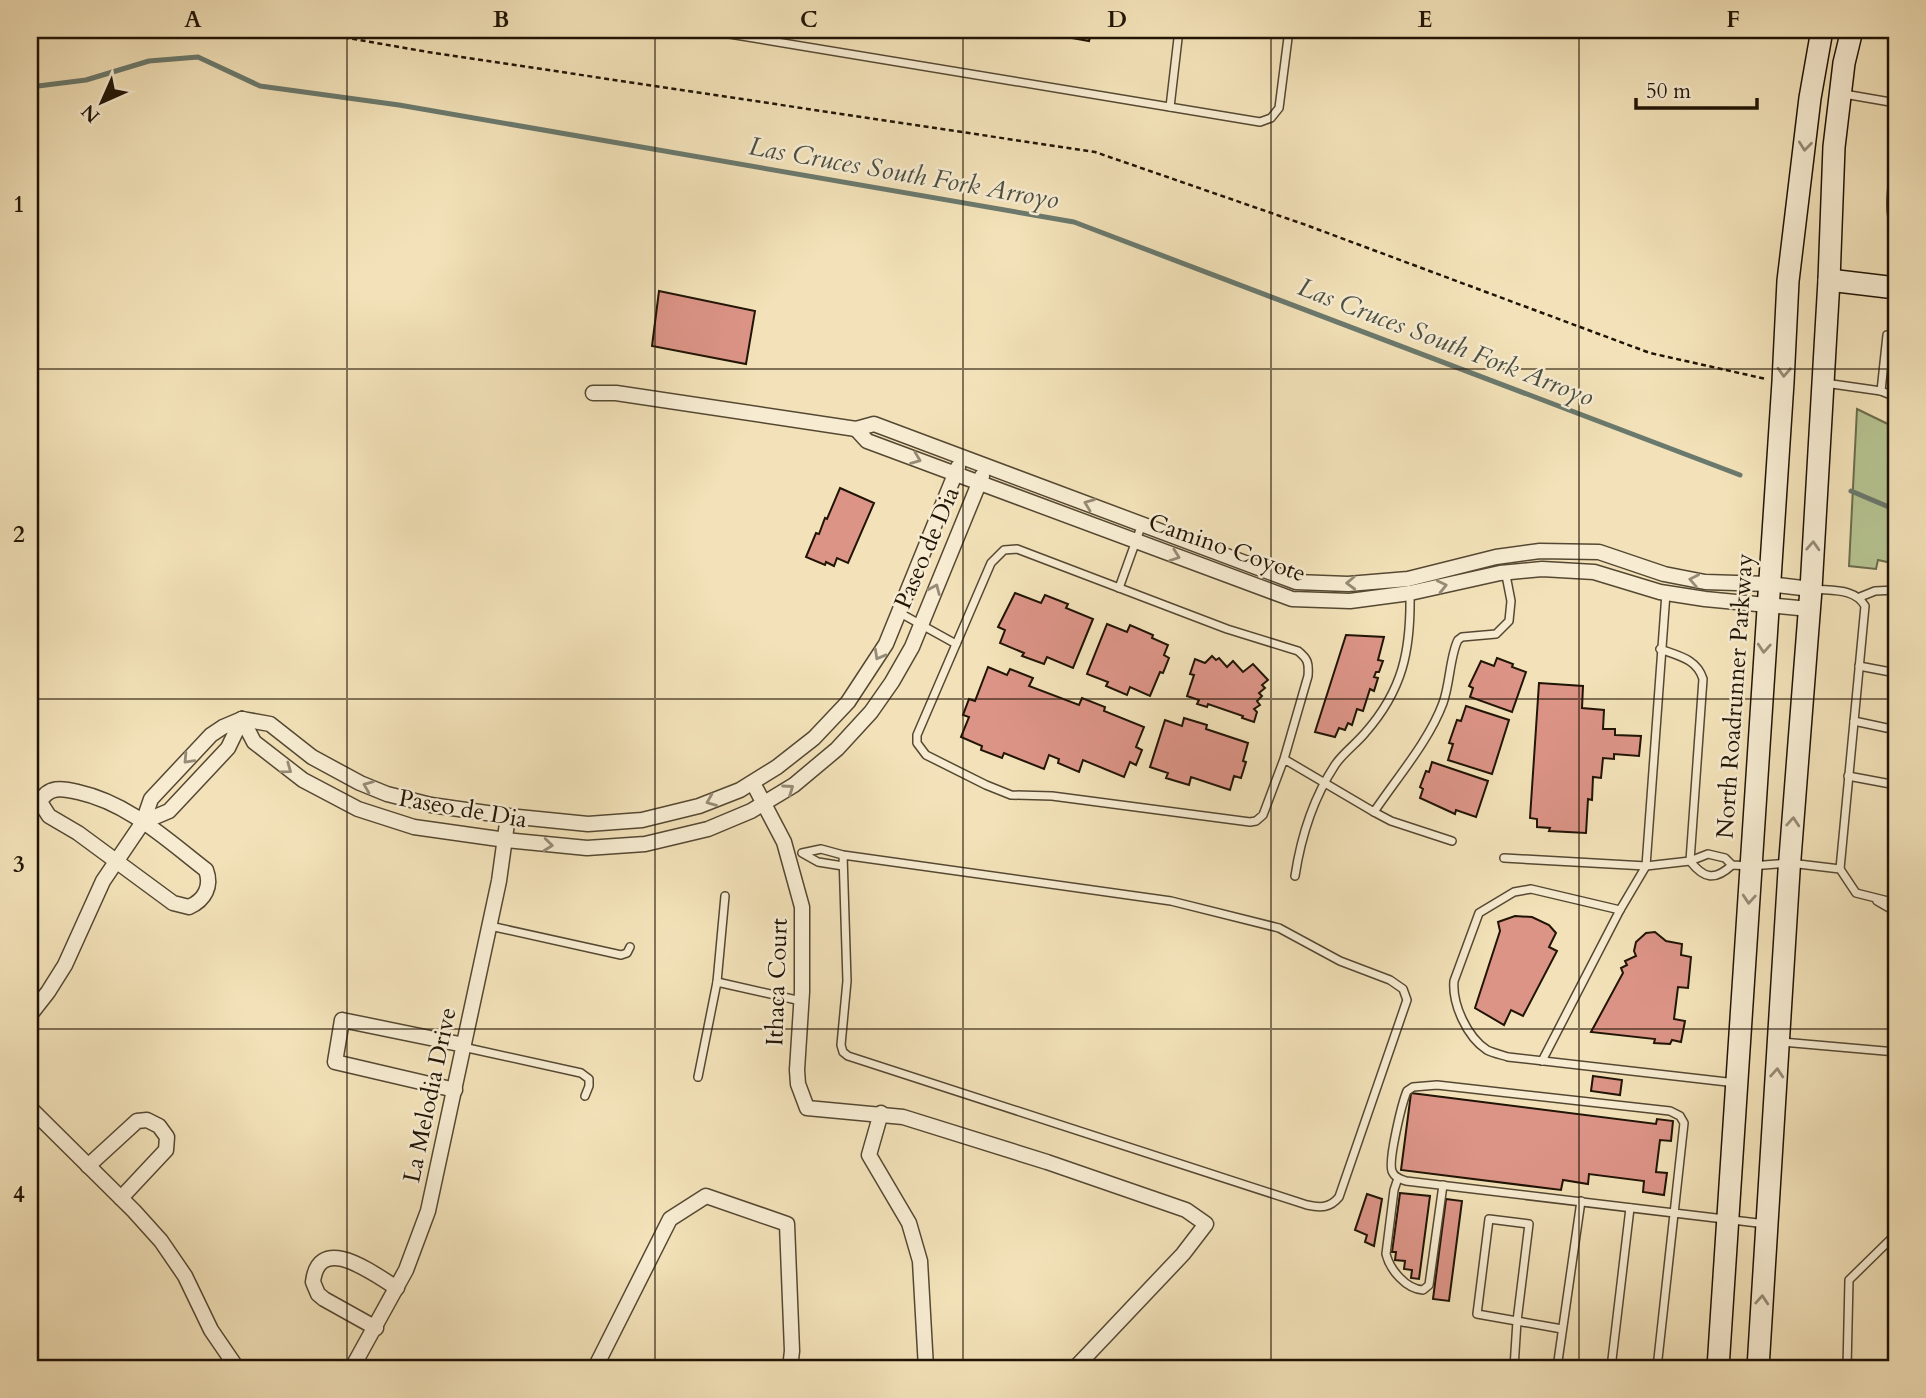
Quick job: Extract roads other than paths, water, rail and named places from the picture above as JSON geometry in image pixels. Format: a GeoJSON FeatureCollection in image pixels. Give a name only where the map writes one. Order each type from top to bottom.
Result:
{"type":"FeatureCollection","features":[{"type":"Feature","properties":{"kind":"main road","name":"North Roadrunner Parkway"},"geometry":{"type":"LineString","coordinates":[[1718,1368],[1736,1083],[1741,866],[1767,606],[1788,281],[1810,98],[1822,30]]}},
{"type":"Feature","properties":{"kind":"main road"},"geometry":{"type":"LineString","coordinates":[[1758,1368],[1790,863],[1810,599],[1834,147],[1844,62],[1852,30]]}},
{"type":"Feature","properties":{"kind":"main road"},"geometry":{"type":"LineString","coordinates":[[1829,280],[1896,288]]}},
{"type":"Feature","properties":{"kind":"street","name":"Camino Coyote"},"geometry":{"type":"LineString","coordinates":[[593,393],[616,393],[856,429],[874,424],[1296,582],[1409,586],[1542,569],[1594,572],[1666,593],[1767,606],[1810,599]]}},
{"type":"Feature","properties":{"kind":"street","name":"Camino Coyote"},"geometry":{"type":"LineString","coordinates":[[856,429],[867,441],[1292,599],[1350,601],[1409,586],[1502,556],[1540,551],[1599,552],[1664,573],[1705,582],[1768,584],[1810,599]]}},
{"type":"Feature","properties":{"kind":"street","name":"Paseo de Dia"},"geometry":{"type":"LineString","coordinates":[[242,719],[270,724],[323,764],[374,789],[431,805],[581,823],[628,822],[699,806],[752,783],[802,748],[848,702],[878,659],[900,613],[963,457]]}},
{"type":"Feature","properties":{"kind":"street","name":"Paseo de Dia"},"geometry":{"type":"LineString","coordinates":[[242,719],[254,742],[303,780],[373,815],[414,827],[506,841],[580,848],[645,844],[708,828],[765,803],[818,767],[856,729],[897,674],[912,647],[986,466]]}},
{"type":"Feature","properties":{"kind":"street"},"geometry":{"type":"LineString","coordinates":[[30,1015],[65,965],[97,892],[115,860],[143,822],[147,807],[156,793],[211,735],[242,719]]}},
{"type":"Feature","properties":{"kind":"street"},"geometry":{"type":"LineString","coordinates":[[143,822],[169,811],[228,748],[242,719]]}},
{"type":"Feature","properties":{"kind":"street","name":"Ithaca Court"},"geometry":{"type":"LineString","coordinates":[[752,783],[795,854],[802,906],[802,1001],[797,1070],[802,1097],[807,1108],[881,1113]]}},
{"type":"Feature","properties":{"kind":"street"},"geometry":{"type":"LineString","coordinates":[[58,789],[117,804],[206,870],[209,886],[203,896],[189,907],[178,906],[70,827],[49,816],[35,801],[58,789]]}},
{"type":"Feature","properties":{"kind":"street","name":"La Melodia Drive"},"geometry":{"type":"LineString","coordinates":[[352,1368],[397,1288],[428,1211],[490,926],[508,816]]}},
{"type":"Feature","properties":{"kind":"street"},"geometry":{"type":"LineString","coordinates":[[455,1090],[335,1062],[342,1020],[464,1046]]}},
{"type":"Feature","properties":{"kind":"street"},"geometry":{"type":"LineString","coordinates":[[30,1108],[146,1224],[174,1258],[211,1330],[237,1368]]}},
{"type":"Feature","properties":{"kind":"street"},"geometry":{"type":"LineString","coordinates":[[926,1368],[920,1261],[909,1223],[869,1155],[881,1113],[903,1117],[1186,1210],[1206,1224],[1182,1254],[1075,1368]]}},
{"type":"Feature","properties":{"kind":"street"},"geometry":{"type":"LineString","coordinates":[[88,1166],[132,1123],[147,1120],[159,1126],[167,1137],[166,1150],[121,1198]]}},
{"type":"Feature","properties":{"kind":"street"},"geometry":{"type":"LineString","coordinates":[[595,1368],[670,1219],[706,1196],[787,1224],[792,1351],[790,1368]]}},
{"type":"Feature","properties":{"kind":"street"},"geometry":{"type":"LineString","coordinates":[[376,1328],[318,1294],[313,1282],[319,1266],[328,1258],[339,1257],[397,1288]]}},
{"type":"Feature","properties":{"kind":"lane"},"geometry":{"type":"LineString","coordinates":[[705,30],[1260,122],[1270,118],[1279,108],[1289,30]]}},
{"type":"Feature","properties":{"kind":"lane"},"geometry":{"type":"LineString","coordinates":[[1170,107],[1180,30]]}},
{"type":"Feature","properties":{"kind":"lane"},"geometry":{"type":"LineString","coordinates":[[1840,93],[1896,103]]}},
{"type":"Feature","properties":{"kind":"lane"},"geometry":{"type":"LineString","coordinates":[[1896,154],[1892,223],[1896,231]]}},
{"type":"Feature","properties":{"kind":"lane"},"geometry":{"type":"LineString","coordinates":[[1881,391],[1887,335]]}},
{"type":"Feature","properties":{"kind":"lane"},"geometry":{"type":"LineString","coordinates":[[1823,383],[1881,391],[1896,397]]}},
{"type":"Feature","properties":{"kind":"lane"},"geometry":{"type":"LineString","coordinates":[[1119,588],[1142,524]]}},
{"type":"Feature","properties":{"kind":"lane"},"geometry":{"type":"LineString","coordinates":[[1017,549],[1227,629],[1290,648],[1306,657],[1308,676],[1284,759],[1263,815],[1250,822],[1052,796],[1011,795],[926,755],[917,743],[917,735],[956,644],[990,563],[1004,550],[1017,549]]}},
{"type":"Feature","properties":{"kind":"lane"},"geometry":{"type":"LineString","coordinates":[[1374,812],[1428,734],[1443,706],[1458,640],[1462,637],[1496,634],[1509,621],[1511,601],[1502,556]]}},
{"type":"Feature","properties":{"kind":"lane"},"geometry":{"type":"LineString","coordinates":[[1295,876],[1306,825],[1336,763],[1365,733],[1385,707],[1397,684],[1411,630],[1409,586]]}},
{"type":"Feature","properties":{"kind":"lane"},"geometry":{"type":"LineString","coordinates":[[1810,599],[1847,592],[1860,597],[1896,590]]}},
{"type":"Feature","properties":{"kind":"lane"},"geometry":{"type":"LineString","coordinates":[[1542,1061],[1646,866],[1666,593]]}},
{"type":"Feature","properties":{"kind":"lane"},"geometry":{"type":"LineString","coordinates":[[1860,597],[1865,606],[1840,869],[1852,888],[1896,912]]}},
{"type":"Feature","properties":{"kind":"lane"},"geometry":{"type":"LineString","coordinates":[[900,613],[956,644]]}},
{"type":"Feature","properties":{"kind":"lane"},"geometry":{"type":"LineString","coordinates":[[1660,649],[1690,660],[1703,679],[1690,861],[1698,871],[1717,876],[1741,866],[1790,863],[1840,869]]}},
{"type":"Feature","properties":{"kind":"lane"},"geometry":{"type":"LineString","coordinates":[[1859,666],[1896,673]]}},
{"type":"Feature","properties":{"kind":"lane"},"geometry":{"type":"LineString","coordinates":[[1854,721],[1896,730]]}},
{"type":"Feature","properties":{"kind":"lane"},"geometry":{"type":"LineString","coordinates":[[1284,759],[1391,821],[1452,841]]}},
{"type":"Feature","properties":{"kind":"lane"},"geometry":{"type":"LineString","coordinates":[[1849,776],[1896,785]]}},
{"type":"Feature","properties":{"kind":"lane"},"geometry":{"type":"LineString","coordinates":[[795,854],[821,849],[843,855],[1171,901],[1279,928],[1340,961],[1390,980],[1405,993],[1406,1000],[1339,1197],[1328,1206],[1320,1208],[1307,1205],[848,1056],[841,1045],[846,981],[843,855]]}},
{"type":"Feature","properties":{"kind":"lane"},"geometry":{"type":"LineString","coordinates":[[795,854],[818,862],[843,866]]}},
{"type":"Feature","properties":{"kind":"lane"},"geometry":{"type":"LineString","coordinates":[[1504,858],[1646,866],[1690,861],[1708,854],[1741,866]]}},
{"type":"Feature","properties":{"kind":"lane"},"geometry":{"type":"LineString","coordinates":[[1620,911],[1531,889],[1514,892],[1479,913],[1473,923],[1453,991],[1472,1036],[1489,1051],[1508,1057],[1736,1083]]}},
{"type":"Feature","properties":{"kind":"lane"},"geometry":{"type":"LineString","coordinates":[[698,1077],[716,982],[725,896]]}},
{"type":"Feature","properties":{"kind":"lane"},"geometry":{"type":"LineString","coordinates":[[1871,898],[1896,903]]}},
{"type":"Feature","properties":{"kind":"lane"},"geometry":{"type":"LineString","coordinates":[[490,926],[621,955],[630,947]]}},
{"type":"Feature","properties":{"kind":"lane"},"geometry":{"type":"LineString","coordinates":[[716,982],[802,1001]]}},
{"type":"Feature","properties":{"kind":"lane"},"geometry":{"type":"LineString","coordinates":[[1779,1042],[1896,1052]]}},
{"type":"Feature","properties":{"kind":"lane"},"geometry":{"type":"LineString","coordinates":[[464,1046],[581,1073],[589,1079],[585,1096]]}},
{"type":"Feature","properties":{"kind":"lane"},"geometry":{"type":"LineString","coordinates":[[1657,1368],[1676,1214],[1684,1123],[1680,1116],[1670,1111],[1437,1085],[1413,1087],[1404,1099],[1391,1158],[1392,1171],[1398,1178],[1443,1185],[1676,1214],[1767,1224]]}},
{"type":"Feature","properties":{"kind":"lane"},"geometry":{"type":"LineString","coordinates":[[1398,1178],[1386,1254],[1395,1273],[1415,1290],[1423,1290],[1429,1284],[1443,1185]]}},
{"type":"Feature","properties":{"kind":"lane"},"geometry":{"type":"LineString","coordinates":[[1557,1368],[1581,1201]]}},
{"type":"Feature","properties":{"kind":"lane"},"geometry":{"type":"LineString","coordinates":[[1611,1368],[1630,1208]]}},
{"type":"Feature","properties":{"kind":"lane"},"geometry":{"type":"LineString","coordinates":[[1514,1368],[1517,1321],[1529,1224],[1489,1219],[1476,1314],[1517,1321],[1562,1329]]}},
{"type":"Feature","properties":{"kind":"lane"},"geometry":{"type":"LineString","coordinates":[[1847,1368],[1849,1280],[1896,1234]]}},
{"type":"Feature","properties":{"kind":"waterway","name":"Las Cruces South Fork Arroyo"},"geometry":{"type":"LineString","coordinates":[[30,87],[86,80],[149,61],[198,57],[260,86],[399,105],[1074,222],[1740,475]]}},
{"type":"Feature","properties":{"kind":"waterway","name":"Las Cruces South Fork Arroyo"},"geometry":{"type":"LineString","coordinates":[[1851,491],[1896,510]]}}]}
